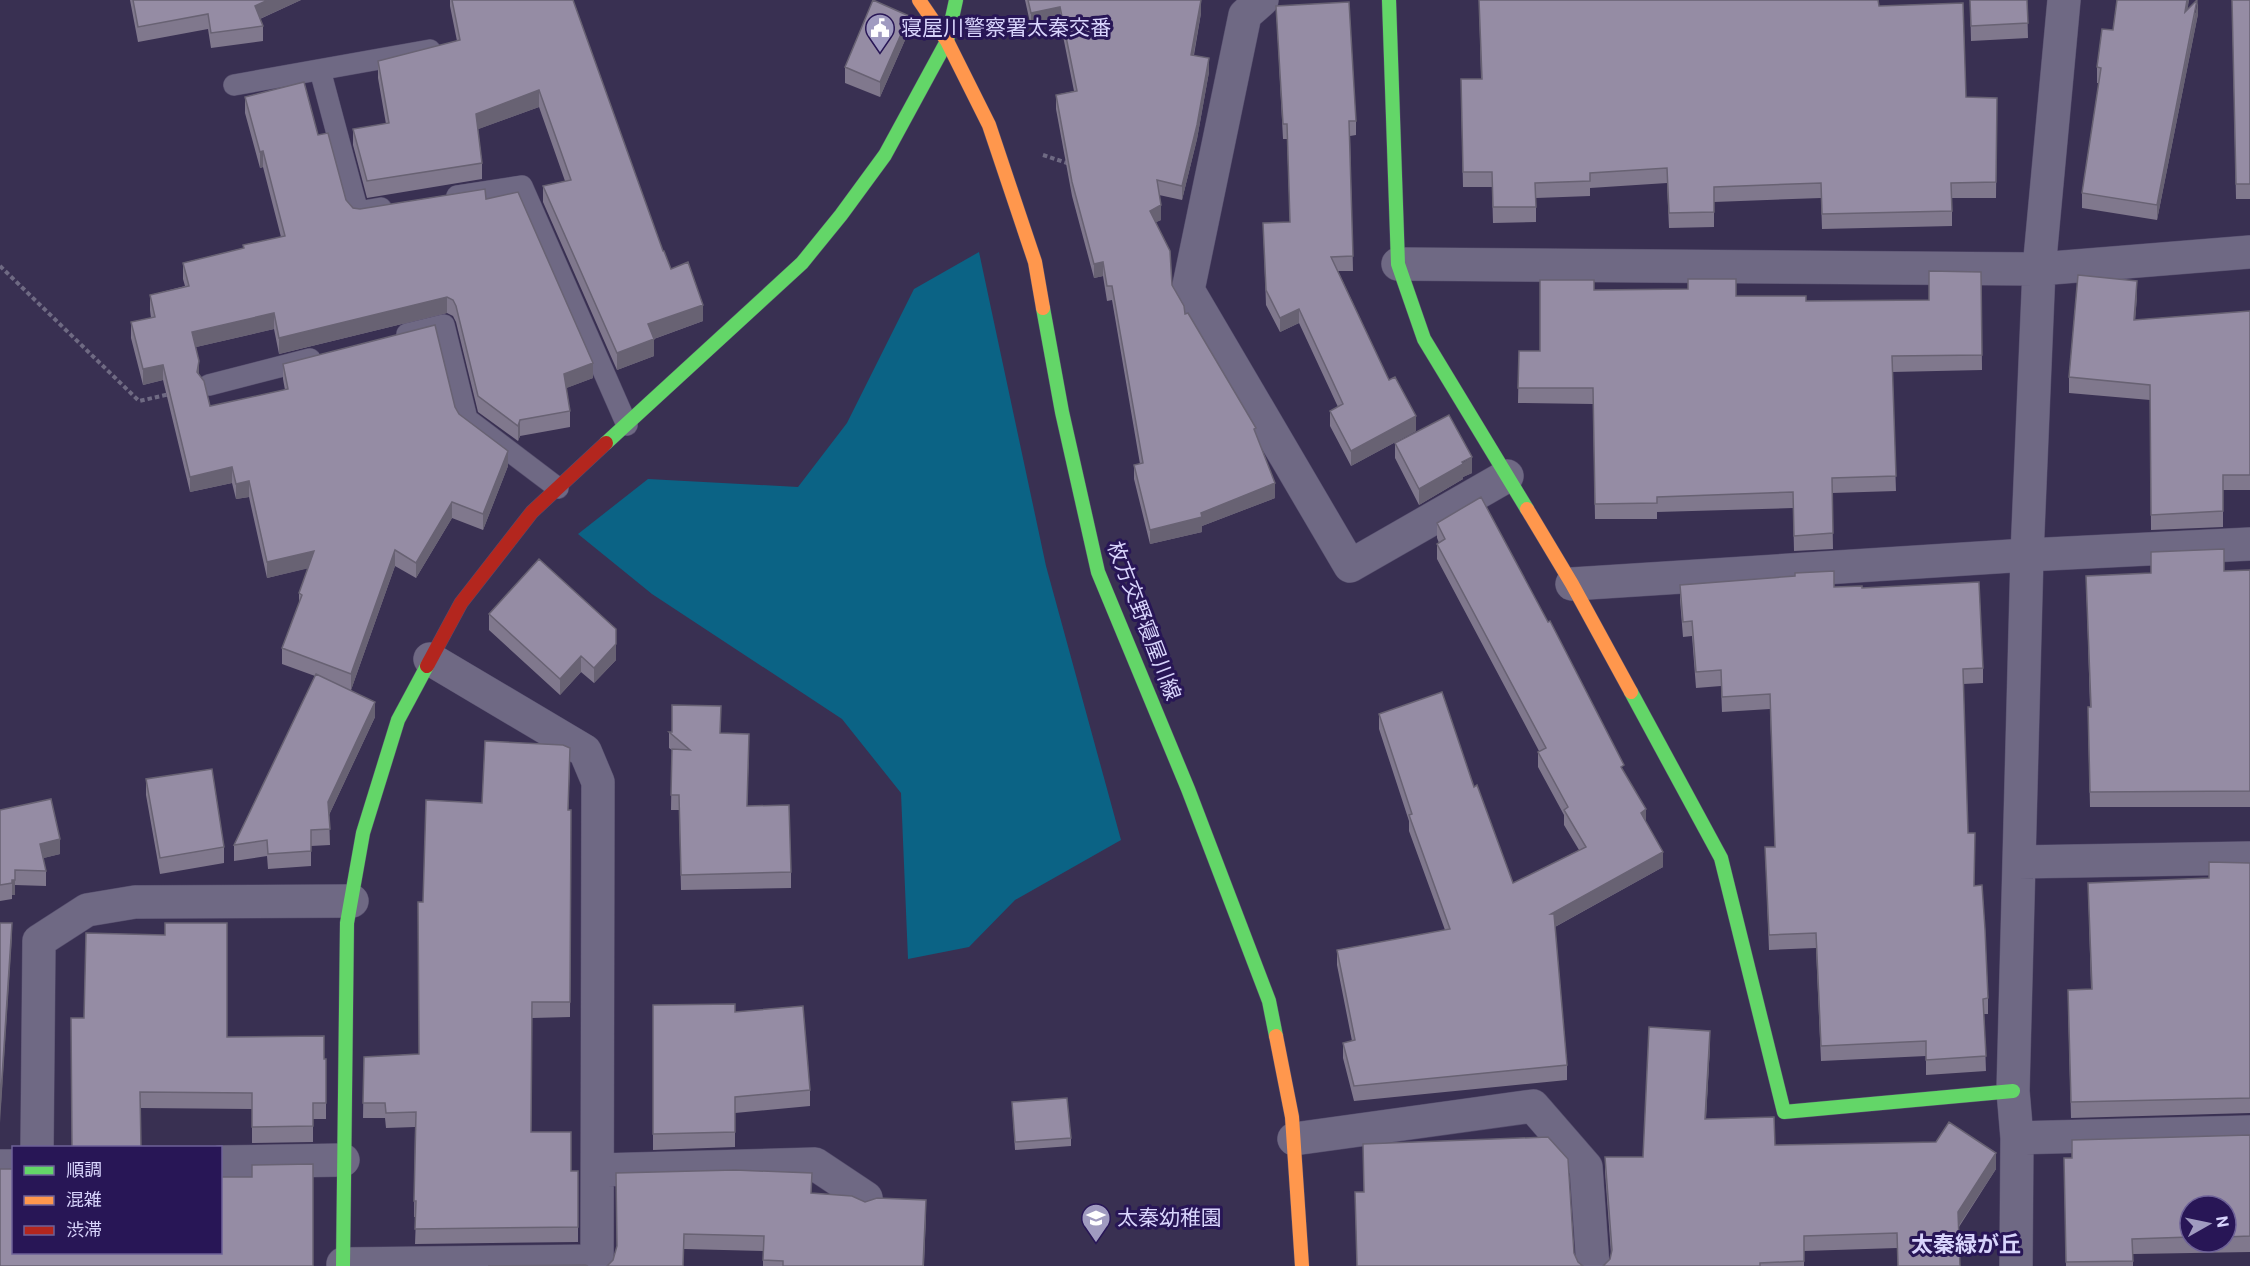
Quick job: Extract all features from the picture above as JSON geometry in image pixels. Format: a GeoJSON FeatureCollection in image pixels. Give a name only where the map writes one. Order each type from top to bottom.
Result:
{"type":"FeatureCollection","features":[{"type":"Feature","properties":{"kind":"street","name":"枚方交野寝屋川線"},"geometry":{"type":"LineString","coordinates":[[919,0],[947,41],[989,125],[1035,262],[1062,412],[1098,572],[1188,789],[1269,1001],[1292,1117],[1302,1266]]}},
{"type":"Feature","properties":{"kind":"street"},"geometry":{"type":"LineString","coordinates":[[430,659],[585,751],[598,782],[597,1264],[343,1265],[347,923],[363,833],[398,720],[430,659],[460,603],[532,512],[802,263],[885,155],[947,41],[956,0]]}},
{"type":"Feature","properties":{"kind":"street"},"geometry":{"type":"LineString","coordinates":[[1262,0],[1245,15],[1188,290],[1350,566],[1507,477]]}},
{"type":"Feature","properties":{"kind":"street"},"geometry":{"type":"LineString","coordinates":[[1389,0],[1398,264],[1424,339],[1572,584],[1721,858],[1784,1112],[2013,1091]]}},
{"type":"Feature","properties":{"kind":"street"},"geometry":{"type":"LineString","coordinates":[[2016,1266],[2017,1138],[2013,1091],[2027,555],[2039,268],[2064,0]]}},
{"type":"Feature","properties":{"kind":"street"},"geometry":{"type":"LineString","coordinates":[[1398,264],[2039,268],[2250,252]]}},
{"type":"Feature","properties":{"kind":"street"},"geometry":{"type":"LineString","coordinates":[[1572,584],[2027,555],[2250,544]]}},
{"type":"Feature","properties":{"kind":"street"},"geometry":{"type":"LineString","coordinates":[[2019,862],[2250,858]]}},
{"type":"Feature","properties":{"kind":"street"},"geometry":{"type":"LineString","coordinates":[[37,1146],[39,941],[87,910],[135,902],[352,901]]}},
{"type":"Feature","properties":{"kind":"street"},"geometry":{"type":"LineString","coordinates":[[1294,1139],[1533,1106],[1586,1167],[1593,1266]]}},
{"type":"Feature","properties":{"kind":"street"},"geometry":{"type":"LineString","coordinates":[[2017,1138],[2250,1132]]}},
{"type":"Feature","properties":{"kind":"street"},"geometry":{"type":"LineString","coordinates":[[222,1162],[343,1160]]}},
{"type":"Feature","properties":{"kind":"street"},"geometry":{"type":"LineString","coordinates":[[598,1170],[815,1164],[866,1198]]}},
{"type":"Feature","properties":{"kind":"lane"},"geometry":{"type":"LineString","coordinates":[[234,85],[433,49]]}},
{"type":"Feature","properties":{"kind":"lane"},"geometry":{"type":"LineString","coordinates":[[320,70],[358,212],[405,204]]}},
{"type":"Feature","properties":{"kind":"lane"},"geometry":{"type":"LineString","coordinates":[[440,199],[522,186],[627,425]]}},
{"type":"Feature","properties":{"kind":"lane"},"geometry":{"type":"LineString","coordinates":[[388,339],[444,325],[467,419],[558,488]]}},
{"type":"Feature","properties":{"kind":"lane"},"geometry":{"type":"LineString","coordinates":[[209,385],[332,354]]}},
{"type":"Feature","properties":{"kind":"path"},"geometry":{"type":"LineString","coordinates":[[1041,155],[1072,165]]}},
{"type":"Feature","properties":{"kind":"path"},"geometry":{"type":"LineString","coordinates":[[0,266],[139,401],[209,385]]}},
{"type":"Feature","properties":{"kind":"water"},"geometry":{"type":"Polygon","coordinates":[[[979,252],[1046,566],[1121,840],[1015,900],[969,947],[908,959],[901,793],[842,719],[652,594],[578,534],[648,479],[798,487],[847,423],[914,289],[979,252]]]}},
{"type":"Feature","properties":{"kind":"building"},"geometry":{"type":"Polygon","coordinates":[[[133,0],[268,0],[255,6],[263,26],[211,33],[208,14],[138,27],[133,0]]]}},
{"type":"Feature","properties":{"kind":"building"},"geometry":{"type":"Polygon","coordinates":[[[452,0],[573,0],[663,251],[671,269],[688,262],[703,305],[648,324],[654,339],[617,353],[543,186],[571,180],[539,90],[476,114],[482,163],[367,181],[353,129],[389,123],[378,61],[460,40],[452,0]]]}},
{"type":"Feature","properties":{"kind":"building"},"geometry":{"type":"Polygon","coordinates":[[[873,0],[909,16],[880,82],[845,67],[873,0]]]}},
{"type":"Feature","properties":{"kind":"building"},"geometry":{"type":"Polygon","coordinates":[[[1028,0],[1201,0],[1191,55],[1209,58],[1197,125],[1182,186],[1157,180],[1161,205],[1150,211],[1170,251],[1172,285],[1184,306],[1185,314],[1188,313],[1256,428],[1254,429],[1275,483],[1201,513],[1202,517],[1150,530],[1134,465],[1143,463],[1112,286],[1107,286],[1103,262],[1094,264],[1072,182],[1056,95],[1077,91],[1060,7],[1031,13],[1028,0]]]}},
{"type":"Feature","properties":{"kind":"building"},"geometry":{"type":"Polygon","coordinates":[[[1479,0],[1878,0],[1879,6],[1963,3],[1966,97],[1997,98],[1996,182],[1951,183],[1952,211],[1822,214],[1821,183],[1714,187],[1714,212],[1669,213],[1667,168],[1590,173],[1590,181],[1535,183],[1536,207],[1493,207],[1492,172],[1463,172],[1461,79],[1482,79],[1479,0]]]}},
{"type":"Feature","properties":{"kind":"building"},"geometry":{"type":"Polygon","coordinates":[[[1970,0],[2027,0],[2028,23],[1971,26],[1970,0]]]}},
{"type":"Feature","properties":{"kind":"building"},"geometry":{"type":"Polygon","coordinates":[[[2117,0],[2187,0],[2185,12],[2197,0],[2157,205],[2082,193],[2101,68],[2097,67],[2102,29],[2113,30],[2117,0]]]}},
{"type":"Feature","properties":{"kind":"building"},"geometry":{"type":"Polygon","coordinates":[[[2232,0],[2250,0],[2250,184],[2236,184],[2232,0]]]}},
{"type":"Feature","properties":{"kind":"building"},"geometry":{"type":"Polygon","coordinates":[[[1349,2],[1356,121],[1349,121],[1353,256],[1331,257],[1389,380],[1395,377],[1416,416],[1351,451],[1330,411],[1343,404],[1299,309],[1280,318],[1266,290],[1263,223],[1290,222],[1287,124],[1283,124],[1276,6],[1349,2]]]}},
{"type":"Feature","properties":{"kind":"building"},"geometry":{"type":"Polygon","coordinates":[[[304,82],[318,135],[328,133],[346,200],[353,208],[360,209],[485,189],[486,199],[518,192],[593,363],[564,374],[570,411],[520,420],[518,426],[478,396],[456,306],[453,300],[447,297],[279,338],[274,313],[192,332],[199,361],[197,372],[204,381],[210,406],[288,389],[283,364],[435,325],[455,407],[459,414],[508,451],[483,514],[452,502],[416,563],[395,550],[351,674],[282,648],[302,595],[299,593],[314,551],[267,562],[249,481],[236,484],[232,467],[190,477],[163,365],[143,369],[131,322],[155,317],[150,295],[189,286],[183,263],[244,248],[243,245],[285,236],[263,151],[260,152],[245,97],[304,82]]]}},
{"type":"Feature","properties":{"kind":"building"},"geometry":{"type":"Polygon","coordinates":[[[1929,271],[1981,272],[1982,355],[1892,356],[1896,476],[1832,478],[1833,533],[1794,536],[1793,492],[1657,497],[1657,503],[1595,504],[1593,388],[1518,388],[1519,351],[1540,351],[1540,280],[1594,280],[1594,290],[1688,289],[1688,279],[1736,279],[1736,296],[1806,296],[1806,301],[1929,300],[1929,271]]]}},
{"type":"Feature","properties":{"kind":"building"},"geometry":{"type":"Polygon","coordinates":[[[2078,275],[2137,281],[2134,320],[2250,311],[2250,475],[2223,475],[2223,511],[2151,515],[2150,385],[2069,377],[2078,275]]]}},
{"type":"Feature","properties":{"kind":"building"},"geometry":{"type":"Polygon","coordinates":[[[1449,415],[1472,457],[1419,489],[1395,443],[1449,415]]]}},
{"type":"Feature","properties":{"kind":"building"},"geometry":{"type":"Polygon","coordinates":[[[1481,497],[1548,622],[1550,621],[1624,765],[1621,767],[1646,809],[1641,813],[1663,852],[1551,914],[1554,914],[1567,1065],[1354,1086],[1343,1043],[1355,1040],[1337,950],[1450,929],[1409,815],[1412,814],[1379,714],[1442,692],[1474,787],[1477,785],[1513,883],[1586,847],[1564,810],[1568,807],[1538,752],[1546,748],[1437,544],[1445,539],[1437,523],[1481,497]]]}},
{"type":"Feature","properties":{"kind":"building"},"geometry":{"type":"Polygon","coordinates":[[[2224,549],[2224,571],[2250,570],[2250,791],[2090,792],[2088,707],[2091,707],[2086,576],[2151,573],[2151,552],[2224,549]]]}},
{"type":"Feature","properties":{"kind":"building"},"geometry":{"type":"Polygon","coordinates":[[[539,559],[616,629],[616,644],[594,668],[581,656],[560,679],[489,614],[539,559]]]}},
{"type":"Feature","properties":{"kind":"building"},"geometry":{"type":"Polygon","coordinates":[[[1834,571],[1834,587],[1862,586],[1862,588],[1979,582],[1983,668],[1963,669],[1968,833],[1975,833],[1974,886],[1982,885],[1985,929],[1988,998],[1983,999],[1986,1056],[1926,1060],[1926,1041],[1821,1046],[1816,933],[1769,935],[1765,847],[1775,847],[1770,694],[1722,697],[1721,670],[1696,672],[1692,621],[1683,622],[1680,585],[1834,571]]]}},
{"type":"Feature","properties":{"kind":"building"},"geometry":{"type":"Polygon","coordinates":[[[316,674],[375,702],[328,802],[330,829],[311,830],[311,851],[268,854],[267,840],[234,845],[316,674]]]}},
{"type":"Feature","properties":{"kind":"building"},"geometry":{"type":"Polygon","coordinates":[[[672,705],[721,706],[720,733],[749,734],[747,806],[789,805],[791,872],[681,875],[679,795],[671,795],[672,749],[690,750],[669,732],[672,732],[672,705]]]}},
{"type":"Feature","properties":{"kind":"building"},"geometry":{"type":"Polygon","coordinates":[[[485,741],[563,745],[570,748],[568,810],[571,810],[570,1002],[532,1002],[531,1132],[571,1132],[571,1171],[578,1171],[578,1227],[415,1229],[416,1112],[386,1113],[385,1103],[363,1103],[364,1057],[419,1054],[418,902],[423,902],[426,800],[482,803],[485,741]]]}},
{"type":"Feature","properties":{"kind":"building"},"geometry":{"type":"Polygon","coordinates":[[[212,769],[224,847],[160,858],[146,779],[212,769]]]}},
{"type":"Feature","properties":{"kind":"building"},"geometry":{"type":"Polygon","coordinates":[[[51,799],[60,839],[40,844],[46,871],[15,870],[15,880],[12,880],[12,883],[0,885],[0,810],[51,799]]]}},
{"type":"Feature","properties":{"kind":"building"},"geometry":{"type":"Polygon","coordinates":[[[2209,862],[2250,863],[2250,1098],[2071,1102],[2068,990],[2092,989],[2088,883],[2209,878],[2209,862]]]}},
{"type":"Feature","properties":{"kind":"building"},"geometry":{"type":"Polygon","coordinates":[[[0,923],[12,923],[0,1108],[0,923]]]}},
{"type":"Feature","properties":{"kind":"building"},"geometry":{"type":"Polygon","coordinates":[[[165,923],[227,923],[227,1037],[324,1036],[326,1103],[313,1103],[313,1126],[252,1127],[252,1093],[140,1092],[141,1146],[72,1146],[71,1018],[84,1018],[86,933],[165,935],[165,923]]]}},
{"type":"Feature","properties":{"kind":"building"},"geometry":{"type":"Polygon","coordinates":[[[735,1004],[735,1012],[803,1006],[810,1090],[735,1097],[735,1132],[653,1134],[653,1005],[735,1004]]]}},
{"type":"Feature","properties":{"kind":"building"},"geometry":{"type":"Polygon","coordinates":[[[1649,1027],[1710,1031],[1705,1119],[1774,1117],[1775,1145],[1936,1142],[1949,1122],[1996,1153],[1958,1212],[1960,1266],[1898,1266],[1897,1233],[1804,1236],[1804,1261],[1760,1263],[1760,1266],[1603,1266],[1610,1259],[1612,1250],[1605,1157],[1643,1157],[1649,1027]]]}},
{"type":"Feature","properties":{"kind":"building"},"geometry":{"type":"Polygon","coordinates":[[[1067,1098],[1071,1138],[1015,1142],[1012,1102],[1067,1098]]]}},
{"type":"Feature","properties":{"kind":"building"},"geometry":{"type":"Polygon","coordinates":[[[2250,1135],[2250,1236],[2238,1236],[2238,1194],[2178,1194],[2178,1237],[2132,1239],[2133,1261],[2066,1262],[2064,1158],[2072,1158],[2072,1140],[2250,1135]]]}},
{"type":"Feature","properties":{"kind":"building"},"geometry":{"type":"Polygon","coordinates":[[[1548,1137],[1568,1159],[1574,1253],[1578,1262],[1583,1266],[1357,1266],[1355,1192],[1364,1192],[1363,1144],[1548,1137]]]}},
{"type":"Feature","properties":{"kind":"building"},"geometry":{"type":"Polygon","coordinates":[[[313,1164],[313,1266],[0,1266],[0,1169],[12,1169],[12,1254],[222,1254],[222,1177],[252,1177],[252,1165],[313,1164]]]}},
{"type":"Feature","properties":{"kind":"building"},"geometry":{"type":"Polygon","coordinates":[[[735,1170],[812,1173],[811,1193],[852,1196],[865,1202],[877,1198],[926,1200],[923,1266],[783,1266],[783,1261],[763,1260],[764,1236],[684,1234],[683,1266],[607,1266],[613,1260],[617,1246],[616,1173],[735,1170]]]}},
{"type":"Feature","properties":{"kind":"building"},"geometry":{"type":"Polygon","coordinates":[[[585,1265],[588,1266],[488,1266],[585,1265]]]}},
{"type":"Feature","properties":{"kind":"traffic: fast"},"geometry":{"type":"LineString","coordinates":[[606,443],[802,263],[841,215],[885,155],[947,41],[956,0]]}},
{"type":"Feature","properties":{"kind":"traffic: fast"},"geometry":{"type":"LineString","coordinates":[[1389,0],[1398,264],[1424,339],[1527,509]]}},
{"type":"Feature","properties":{"kind":"traffic: fast"},"geometry":{"type":"LineString","coordinates":[[1043,308],[1062,412],[1098,572],[1188,789],[1269,1001],[1276,1036]]}},
{"type":"Feature","properties":{"kind":"traffic: fast"},"geometry":{"type":"LineString","coordinates":[[343,1266],[347,923],[363,833],[398,720],[427,666]]}},
{"type":"Feature","properties":{"kind":"traffic: fast"},"geometry":{"type":"LineString","coordinates":[[1631,692],[1721,858],[1784,1112],[2013,1091]]}},
{"type":"Feature","properties":{"kind":"traffic: slow"},"geometry":{"type":"LineString","coordinates":[[919,0],[947,41],[989,125],[1035,262],[1043,308]]}},
{"type":"Feature","properties":{"kind":"traffic: slow"},"geometry":{"type":"LineString","coordinates":[[1527,509],[1572,584],[1631,692]]}},
{"type":"Feature","properties":{"kind":"traffic: slow"},"geometry":{"type":"LineString","coordinates":[[1276,1036],[1292,1117],[1302,1266]]}},
{"type":"Feature","properties":{"kind":"traffic: jam"},"geometry":{"type":"LineString","coordinates":[[427,666],[461,603],[532,512],[606,443]]}},
{"type":"Feature","properties":{"kind":"place","name":"寝屋川警察署太秦交番"},"geometry":{"type":"Point","coordinates":[880,54]}},
{"type":"Feature","properties":{"kind":"place","name":"太秦幼稚園"},"geometry":{"type":"Point","coordinates":[1096,1244]}},
{"type":"Feature","properties":{"kind":"district","name":"太秦緑が丘"},"geometry":{"type":"Point","coordinates":[1966,1244]}}]}
